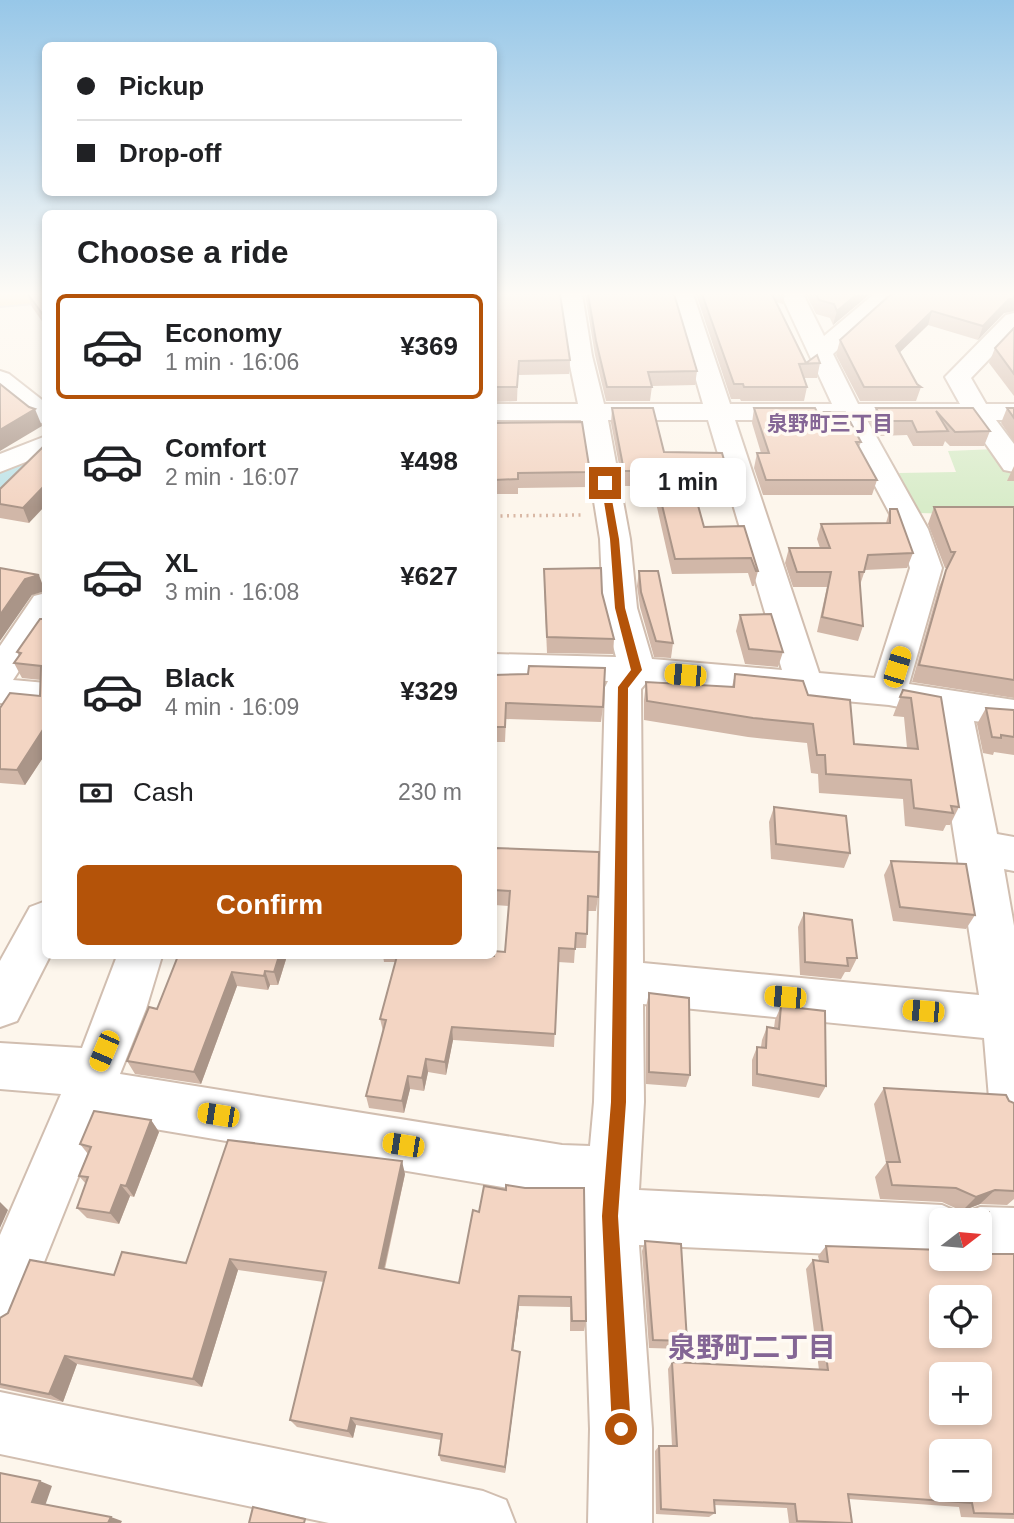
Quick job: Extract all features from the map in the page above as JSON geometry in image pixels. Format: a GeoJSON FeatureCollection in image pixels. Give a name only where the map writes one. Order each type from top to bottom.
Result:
{"type":"FeatureCollection","features":[{"type":"Feature","properties":{"kind":"street"},"geometry":{"type":"LineString","coordinates":[[582,365],[615,539],[620,608],[637,670]]}},
{"type":"Feature","properties":{"kind":"street"},"geometry":{"type":"LineString","coordinates":[[704,365],[805,686]]}},
{"type":"Feature","properties":{"kind":"street"},"geometry":{"type":"LineString","coordinates":[[827,365],[848,410],[913,528],[926,568],[889,692]]}},
{"type":"Feature","properties":{"kind":"street"},"geometry":{"type":"LineString","coordinates":[[970,365],[958,377],[977,412],[1014,464]]}},
{"type":"Feature","properties":{"kind":"street"},"geometry":{"type":"LineString","coordinates":[[0,379],[42,413]]}},
{"type":"Feature","properties":{"kind":"street"},"geometry":{"type":"LineString","coordinates":[[497,412],[1014,412]]}},
{"type":"Feature","properties":{"kind":"street"},"geometry":{"type":"LineString","coordinates":[[0,464],[42,446]]}},
{"type":"Feature","properties":{"kind":"street"},"geometry":{"type":"LineString","coordinates":[[0,673],[42,609]]}},
{"type":"Feature","properties":{"kind":"street"},"geometry":{"type":"LineString","coordinates":[[497,666],[637,670],[889,692],[952,705],[1014,713]]}},
{"type":"Feature","properties":{"kind":"street"},"geometry":{"type":"LineString","coordinates":[[620,1523],[621,1429],[610,1195],[619,1102],[623,687],[637,670]]}},
{"type":"Feature","properties":{"kind":"street"},"geometry":{"type":"LineString","coordinates":[[0,689],[9,693],[42,696]]}},
{"type":"Feature","properties":{"kind":"street"},"geometry":{"type":"LineString","coordinates":[[952,705],[997,851],[1014,1098]]}},
{"type":"Feature","properties":{"kind":"street"},"geometry":{"type":"LineString","coordinates":[[0,1006],[42,927]]}},
{"type":"Feature","properties":{"kind":"street"},"geometry":{"type":"LineString","coordinates":[[0,1302],[122,1009],[138,959]]}},
{"type":"Feature","properties":{"kind":"street"},"geometry":{"type":"LineString","coordinates":[[620,981],[1008,1012]]}},
{"type":"Feature","properties":{"kind":"street"},"geometry":{"type":"LineString","coordinates":[[0,1066],[562,1171],[610,1195],[929,1231]]}},
{"type":"Feature","properties":{"kind":"street"},"geometry":{"type":"LineString","coordinates":[[992,1234],[1014,1235]]}},
{"type":"Feature","properties":{"kind":"street"},"geometry":{"type":"LineString","coordinates":[[0,1423],[483,1523]]}},
{"type":"Feature","properties":{"kind":"path"},"geometry":{"type":"LineString","coordinates":[[497,516],[610,514]]}},
{"type":"Feature","properties":{"kind":"green space"},"geometry":{"type":"Polygon","coordinates":[[[996,449],[1014,476],[1014,515],[917,513],[899,473],[956,472],[948,451],[996,449]]]}},
{"type":"Feature","properties":{"kind":"building"},"geometry":{"type":"Polygon","coordinates":[[[497,365],[519,365],[517,387],[497,387],[497,365]]]}},
{"type":"Feature","properties":{"kind":"building"},"geometry":{"type":"Polygon","coordinates":[[[602,365],[695,365],[697,371],[648,372],[652,387],[607,387],[602,365]]]}},
{"type":"Feature","properties":{"kind":"building"},"geometry":{"type":"Polygon","coordinates":[[[727,365],[799,365],[807,387],[744,387],[743,384],[734,384],[727,365]]]}},
{"type":"Feature","properties":{"kind":"building"},"geometry":{"type":"Polygon","coordinates":[[[853,365],[907,365],[921,387],[864,387],[853,365]]]}},
{"type":"Feature","properties":{"kind":"building"},"geometry":{"type":"Polygon","coordinates":[[[0,384],[35,409],[0,430],[0,384]]]}},
{"type":"Feature","properties":{"kind":"building"},"geometry":{"type":"Polygon","coordinates":[[[612,408],[653,408],[664,452],[722,453],[730,480],[691,480],[704,527],[744,526],[758,571],[751,558],[675,559],[652,471],[624,471],[612,408]]]}},
{"type":"Feature","properties":{"kind":"building"},"geometry":{"type":"Polygon","coordinates":[[[754,408],[815,408],[817,412],[845,412],[861,442],[856,442],[877,480],[766,480],[757,453],[769,453],[754,408]]]}},
{"type":"Feature","properties":{"kind":"building"},"geometry":{"type":"Polygon","coordinates":[[[876,408],[973,408],[990,431],[955,432],[936,411],[948,431],[917,432],[912,421],[883,421],[876,408]]]}},
{"type":"Feature","properties":{"kind":"building"},"geometry":{"type":"Polygon","coordinates":[[[1007,408],[1014,408],[1014,418],[1007,408]]]}},
{"type":"Feature","properties":{"kind":"building"},"geometry":{"type":"Polygon","coordinates":[[[582,422],[590,472],[518,473],[518,479],[497,480],[497,423],[582,422]]]}},
{"type":"Feature","properties":{"kind":"building"},"geometry":{"type":"Polygon","coordinates":[[[42,448],[42,488],[23,508],[0,504],[0,489],[42,448]]]}},
{"type":"Feature","properties":{"kind":"building"},"geometry":{"type":"Polygon","coordinates":[[[934,507],[1014,507],[1014,680],[919,665],[946,570],[955,552],[951,552],[934,507]]]}},
{"type":"Feature","properties":{"kind":"building"},"geometry":{"type":"Polygon","coordinates":[[[890,509],[897,509],[913,553],[868,555],[864,572],[859,572],[863,626],[822,617],[831,572],[797,572],[789,548],[830,548],[821,524],[890,523],[890,509]]]}},
{"type":"Feature","properties":{"kind":"building"},"geometry":{"type":"Polygon","coordinates":[[[0,568],[39,575],[25,579],[0,615],[0,568]]]}},
{"type":"Feature","properties":{"kind":"building"},"geometry":{"type":"Polygon","coordinates":[[[601,568],[602,593],[614,639],[547,637],[544,569],[601,568]]]}},
{"type":"Feature","properties":{"kind":"building"},"geometry":{"type":"Polygon","coordinates":[[[639,571],[658,571],[673,643],[656,641],[641,592],[639,571]]]}},
{"type":"Feature","properties":{"kind":"building"},"geometry":{"type":"Polygon","coordinates":[[[771,614],[783,652],[749,649],[740,615],[771,614]]]}},
{"type":"Feature","properties":{"kind":"building"},"geometry":{"type":"Polygon","coordinates":[[[42,619],[42,731],[17,770],[0,769],[0,708],[10,693],[40,696],[41,666],[14,663],[21,653],[17,652],[42,619]]]}},
{"type":"Feature","properties":{"kind":"building"},"geometry":{"type":"Polygon","coordinates":[[[529,666],[605,668],[603,707],[506,703],[505,727],[497,727],[497,675],[528,674],[529,666]]]}},
{"type":"Feature","properties":{"kind":"building"},"geometry":{"type":"Polygon","coordinates":[[[735,674],[803,681],[808,695],[850,700],[854,744],[918,749],[911,698],[900,697],[903,690],[941,697],[959,807],[951,806],[953,813],[914,808],[911,780],[826,774],[825,755],[817,755],[813,724],[753,718],[647,701],[646,682],[734,687],[735,674]]]}},
{"type":"Feature","properties":{"kind":"building"},"geometry":{"type":"Polygon","coordinates":[[[986,708],[1014,710],[1014,737],[992,737],[986,708]]]}},
{"type":"Feature","properties":{"kind":"building"},"geometry":{"type":"Polygon","coordinates":[[[774,807],[846,816],[850,853],[776,844],[774,807]]]}},
{"type":"Feature","properties":{"kind":"building"},"geometry":{"type":"Polygon","coordinates":[[[497,848],[599,852],[598,897],[588,896],[587,934],[576,933],[575,949],[559,948],[555,1034],[452,1027],[445,1062],[426,1059],[422,1078],[408,1076],[402,1101],[366,1096],[386,1020],[380,1019],[396,959],[497,959],[497,951],[505,952],[510,891],[497,890],[497,848]]]}},
{"type":"Feature","properties":{"kind":"building"},"geometry":{"type":"Polygon","coordinates":[[[891,861],[966,864],[975,915],[900,907],[891,861]]]}},
{"type":"Feature","properties":{"kind":"building"},"geometry":{"type":"Polygon","coordinates":[[[804,913],[852,920],[857,958],[847,958],[848,966],[805,962],[804,913]]]}},
{"type":"Feature","properties":{"kind":"building"},"geometry":{"type":"Polygon","coordinates":[[[177,959],[278,959],[274,972],[265,971],[264,976],[232,972],[194,1072],[127,1061],[149,1007],[157,1009],[177,959]]]}},
{"type":"Feature","properties":{"kind":"building"},"geometry":{"type":"Polygon","coordinates":[[[649,993],[689,998],[690,1075],[649,1072],[649,993]]]}},
{"type":"Feature","properties":{"kind":"building"},"geometry":{"type":"Polygon","coordinates":[[[781,1006],[825,1011],[826,1086],[757,1074],[757,1047],[766,1048],[767,1027],[779,1029],[781,1006]]]}},
{"type":"Feature","properties":{"kind":"building"},"geometry":{"type":"Polygon","coordinates":[[[884,1088],[1006,1095],[1009,1101],[1014,1103],[1014,1191],[995,1190],[976,1197],[956,1188],[892,1185],[887,1162],[900,1162],[884,1088]]]}},
{"type":"Feature","properties":{"kind":"building"},"geometry":{"type":"Polygon","coordinates":[[[94,1111],[151,1120],[126,1186],[121,1185],[110,1213],[77,1208],[88,1177],[79,1176],[91,1147],[80,1144],[94,1111]]]}},
{"type":"Feature","properties":{"kind":"building"},"geometry":{"type":"Polygon","coordinates":[[[228,1140],[402,1161],[379,1268],[459,1283],[473,1210],[479,1212],[484,1186],[506,1190],[506,1185],[525,1188],[584,1188],[586,1321],[572,1321],[571,1297],[519,1296],[512,1350],[520,1352],[505,1467],[439,1455],[442,1434],[351,1418],[348,1431],[290,1420],[326,1272],[230,1259],[193,1379],[65,1356],[49,1394],[0,1384],[0,1318],[8,1313],[30,1260],[114,1275],[122,1252],[186,1263],[228,1140]]]}},
{"type":"Feature","properties":{"kind":"building"},"geometry":{"type":"Polygon","coordinates":[[[645,1241],[681,1244],[687,1341],[653,1340],[645,1241]]]}},
{"type":"Feature","properties":{"kind":"building"},"geometry":{"type":"Polygon","coordinates":[[[826,1246],[929,1250],[929,1271],[992,1271],[992,1254],[1014,1254],[1014,1514],[974,1513],[972,1503],[958,1502],[992,1502],[992,1439],[929,1439],[929,1500],[848,1494],[852,1523],[797,1521],[795,1504],[714,1500],[715,1513],[661,1509],[659,1446],[677,1446],[672,1362],[828,1370],[813,1260],[828,1262],[826,1246]]]}},
{"type":"Feature","properties":{"kind":"building"},"geometry":{"type":"Polygon","coordinates":[[[0,1473],[40,1481],[32,1502],[111,1517],[108,1523],[0,1523],[0,1473]]]}},
{"type":"Feature","properties":{"kind":"building"},"geometry":{"type":"Polygon","coordinates":[[[253,1507],[305,1519],[304,1523],[249,1523],[253,1507]]]}},
{"type":"Feature","properties":{"kind":"waterway"},"geometry":{"type":"LineString","coordinates":[[0,487],[20,463],[42,455]]}},
{"type":"Feature","properties":{"kind":"district","name":"泉野町三丁目"},"geometry":{"type":"Point","coordinates":[830,424]}},
{"type":"Feature","properties":{"kind":"district","name":"泉野町二丁目"},"geometry":{"type":"Point","coordinates":[752,1347]}},
{"type":"Feature","properties":{"kind":"route"},"geometry":{"type":"LineString","coordinates":[[605,483],[615,539],[620,608],[637,670],[623,687],[619,1102],[611,1173],[610,1216],[621,1429]]}}]}
